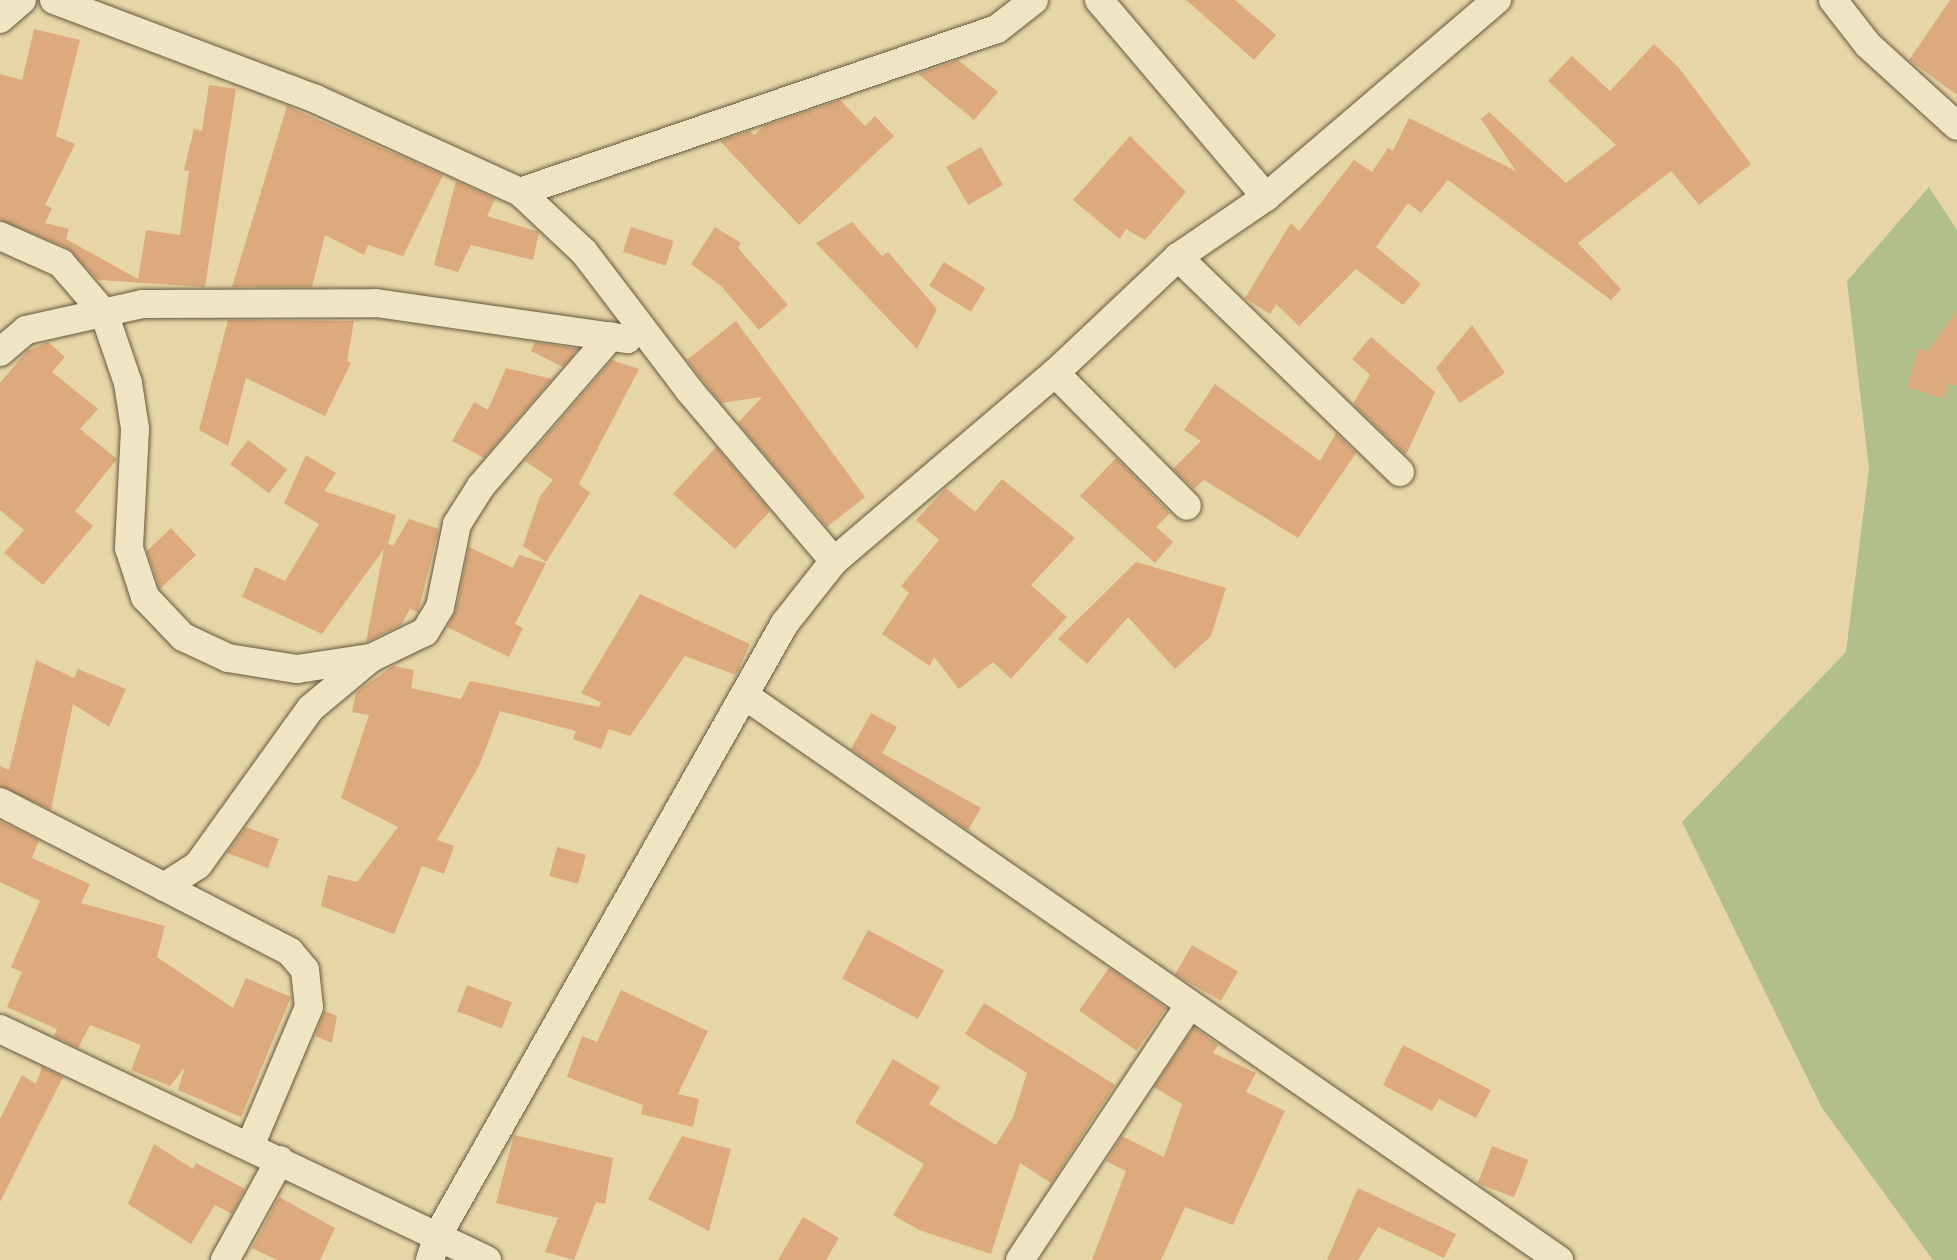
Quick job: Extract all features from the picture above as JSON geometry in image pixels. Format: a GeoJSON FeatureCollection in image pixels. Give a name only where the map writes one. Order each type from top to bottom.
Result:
{"type":"FeatureCollection","features":[{"type":"Feature","properties":{"kind":"street"},"geometry":{"type":"LineString","coordinates":[[0,19],[21,0]]}},
{"type":"Feature","properties":{"kind":"street"},"geometry":{"type":"LineString","coordinates":[[54,0],[316,99],[520,192],[584,252],[653,343],[834,561]]}},
{"type":"Feature","properties":{"kind":"street"},"geometry":{"type":"LineString","coordinates":[[520,192],[997,29],[1034,0]]}},
{"type":"Feature","properties":{"kind":"street"},"geometry":{"type":"LineString","coordinates":[[1099,0],[1266,197]]}},
{"type":"Feature","properties":{"kind":"street"},"geometry":{"type":"LineString","coordinates":[[430,1260],[439,1233],[785,623],[834,561],[1056,373],[1178,257],[1266,197],[1497,0]]}},
{"type":"Feature","properties":{"kind":"street"},"geometry":{"type":"LineString","coordinates":[[1833,0],[1868,45],[1957,126]]}},
{"type":"Feature","properties":{"kind":"street"},"geometry":{"type":"LineString","coordinates":[[0,236],[61,263],[104,313],[128,383],[135,429],[129,548],[145,597],[183,637],[228,658],[297,669],[371,658]]}},
{"type":"Feature","properties":{"kind":"street"},"geometry":{"type":"LineString","coordinates":[[1178,257],[1400,472]]}},
{"type":"Feature","properties":{"kind":"street"},"geometry":{"type":"LineString","coordinates":[[0,352],[26,330],[142,304],[376,303],[653,343]]}},
{"type":"Feature","properties":{"kind":"street"},"geometry":{"type":"LineString","coordinates":[[164,887],[198,865],[311,708],[371,658],[425,632],[440,607],[457,524],[481,486],[611,336]]}},
{"type":"Feature","properties":{"kind":"street"},"geometry":{"type":"LineString","coordinates":[[1056,373],[1187,506]]}},
{"type":"Feature","properties":{"kind":"street"},"geometry":{"type":"LineString","coordinates":[[744,695],[1558,1260]]}},
{"type":"Feature","properties":{"kind":"street"},"geometry":{"type":"LineString","coordinates":[[0,802],[290,952],[304,970],[309,1007],[250,1146]]}},
{"type":"Feature","properties":{"kind":"street"},"geometry":{"type":"LineString","coordinates":[[1020,1260],[1190,1004]]}},
{"type":"Feature","properties":{"kind":"street"},"geometry":{"type":"LineString","coordinates":[[0,1029],[439,1233],[487,1260]]}},
{"type":"Feature","properties":{"kind":"street"},"geometry":{"type":"LineString","coordinates":[[225,1260],[280,1160]]}},
{"type":"Feature","properties":{"kind":"green space"},"geometry":{"type":"Polygon","coordinates":[[[1929,187],[1957,230],[1957,1260],[1933,1260],[1822,1108],[1682,822],[1846,652],[1869,469],[1847,281],[1929,187]]]}},
{"type":"Feature","properties":{"kind":"building"},"geometry":{"type":"Polygon","coordinates":[[[1186,0],[1235,0],[1276,35],[1254,60],[1186,0]]]}},
{"type":"Feature","properties":{"kind":"building"},"geometry":{"type":"Polygon","coordinates":[[[1950,0],[1957,0],[1957,95],[1909,60],[1950,0]]]}},
{"type":"Feature","properties":{"kind":"building"},"geometry":{"type":"Polygon","coordinates":[[[34,29],[80,40],[56,136],[75,144],[45,205],[52,208],[45,223],[69,229],[66,239],[138,279],[146,230],[180,235],[189,171],[184,170],[194,129],[202,131],[209,85],[236,89],[205,287],[98,280],[68,248],[0,220],[0,74],[22,80],[34,29]]]}},
{"type":"Feature","properties":{"kind":"building"},"geometry":{"type":"Polygon","coordinates":[[[1654,44],[1679,68],[1751,164],[1699,205],[1671,171],[1578,243],[1621,289],[1611,300],[1448,180],[1421,213],[1408,203],[1376,247],[1421,284],[1403,305],[1356,269],[1299,326],[1276,304],[1270,314],[1245,298],[1291,223],[1299,231],[1354,160],[1372,172],[1388,148],[1393,151],[1409,118],[1516,171],[1481,119],[1489,112],[1566,183],[1616,145],[1548,81],[1572,56],[1610,91],[1654,44]]]}},
{"type":"Feature","properties":{"kind":"building"},"geometry":{"type":"Polygon","coordinates":[[[958,60],[998,92],[974,120],[918,74],[958,60]]]}},
{"type":"Feature","properties":{"kind":"building"},"geometry":{"type":"Polygon","coordinates":[[[840,100],[865,126],[875,116],[894,136],[799,225],[720,141],[750,131],[754,135],[764,126],[840,100]]]}},
{"type":"Feature","properties":{"kind":"building"},"geometry":{"type":"Polygon","coordinates":[[[287,106],[443,175],[403,256],[368,245],[364,255],[325,235],[312,287],[232,287],[287,106]]]}},
{"type":"Feature","properties":{"kind":"building"},"geometry":{"type":"Polygon","coordinates":[[[1130,136],[1186,192],[1145,240],[1126,229],[1120,239],[1073,200],[1130,136]]]}},
{"type":"Feature","properties":{"kind":"building"},"geometry":{"type":"Polygon","coordinates":[[[981,147],[1003,185],[968,205],[946,167],[981,147]]]}},
{"type":"Feature","properties":{"kind":"building"},"geometry":{"type":"Polygon","coordinates":[[[456,181],[495,199],[487,216],[539,232],[533,260],[471,245],[458,272],[434,265],[456,181]]]}},
{"type":"Feature","properties":{"kind":"building"},"geometry":{"type":"Polygon","coordinates":[[[852,222],[882,256],[888,252],[937,309],[917,349],[816,243],[852,222]]]}},
{"type":"Feature","properties":{"kind":"building"},"geometry":{"type":"Polygon","coordinates":[[[631,227],[674,241],[666,266],[623,252],[631,227]]]}},
{"type":"Feature","properties":{"kind":"building"},"geometry":{"type":"Polygon","coordinates":[[[715,227],[741,243],[738,248],[788,305],[759,330],[721,286],[691,264],[715,227]]]}},
{"type":"Feature","properties":{"kind":"building"},"geometry":{"type":"Polygon","coordinates":[[[944,262],[986,288],[971,312],[929,286],[944,262]]]}},
{"type":"Feature","properties":{"kind":"building"},"geometry":{"type":"Polygon","coordinates":[[[1957,310],[1957,386],[1949,383],[1944,399],[1907,387],[1919,348],[1928,351],[1957,310]]]}},
{"type":"Feature","properties":{"kind":"building"},"geometry":{"type":"Polygon","coordinates":[[[228,320],[354,321],[347,361],[351,363],[325,416],[246,378],[228,446],[199,430],[228,320]]]}},
{"type":"Feature","properties":{"kind":"building"},"geometry":{"type":"Polygon","coordinates":[[[736,321],[865,497],[827,527],[738,423],[762,397],[721,403],[687,360],[736,321]]]}},
{"type":"Feature","properties":{"kind":"building"},"geometry":{"type":"Polygon","coordinates":[[[1472,325],[1505,373],[1460,403],[1436,368],[1472,325]]]}},
{"type":"Feature","properties":{"kind":"building"},"geometry":{"type":"Polygon","coordinates":[[[1371,337],[1435,392],[1406,455],[1353,404],[1370,375],[1352,359],[1371,337]]]}},
{"type":"Feature","properties":{"kind":"building"},"geometry":{"type":"Polygon","coordinates":[[[48,342],[65,357],[52,372],[98,409],[80,429],[117,459],[75,511],[93,526],[43,585],[4,553],[24,530],[0,510],[0,383],[27,351],[48,342]]]}},
{"type":"Feature","properties":{"kind":"building"},"geometry":{"type":"Polygon","coordinates":[[[535,342],[578,349],[563,367],[531,351],[535,342]]]}},
{"type":"Feature","properties":{"kind":"building"},"geometry":{"type":"Polygon","coordinates":[[[612,360],[639,369],[579,484],[590,493],[546,562],[523,546],[540,496],[553,480],[525,461],[612,360]]]}},
{"type":"Feature","properties":{"kind":"building"},"geometry":{"type":"Polygon","coordinates":[[[506,368],[552,379],[484,458],[452,441],[474,402],[488,410],[506,368]]]}},
{"type":"Feature","properties":{"kind":"building"},"geometry":{"type":"Polygon","coordinates":[[[1215,384],[1320,461],[1336,433],[1356,453],[1298,538],[1204,480],[1194,489],[1173,469],[1201,441],[1184,430],[1215,384]]]}},
{"type":"Feature","properties":{"kind":"building"},"geometry":{"type":"Polygon","coordinates":[[[248,440],[287,469],[269,493],[230,464],[248,440]]]}},
{"type":"Feature","properties":{"kind":"building"},"geometry":{"type":"Polygon","coordinates":[[[716,447],[770,511],[735,549],[673,494],[716,447]]]}},
{"type":"Feature","properties":{"kind":"building"},"geometry":{"type":"Polygon","coordinates":[[[306,455],[336,473],[324,491],[396,515],[388,544],[393,546],[409,519],[439,529],[418,612],[410,609],[401,625],[366,642],[384,549],[322,634],[242,597],[255,567],[285,581],[319,524],[284,503],[306,455]]]}},
{"type":"Feature","properties":{"kind":"building"},"geometry":{"type":"Polygon","coordinates":[[[1116,458],[1170,513],[1156,527],[1173,542],[1155,563],[1080,496],[1116,458]]]}},
{"type":"Feature","properties":{"kind":"building"},"geometry":{"type":"Polygon","coordinates":[[[1002,479],[1075,538],[1031,585],[1067,617],[1011,679],[993,662],[959,689],[934,657],[930,666],[882,634],[909,593],[901,586],[939,540],[916,520],[946,488],[975,512],[1002,479]]]}},
{"type":"Feature","properties":{"kind":"building"},"geometry":{"type":"Polygon","coordinates":[[[171,528],[196,555],[160,589],[147,551],[171,528]]]}},
{"type":"Feature","properties":{"kind":"building"},"geometry":{"type":"Polygon","coordinates":[[[469,547],[513,568],[519,555],[546,563],[515,624],[523,628],[509,657],[447,627],[456,610],[469,547]]]}},
{"type":"Feature","properties":{"kind":"building"},"geometry":{"type":"Polygon","coordinates":[[[1136,562],[1226,588],[1211,636],[1175,669],[1128,617],[1087,664],[1058,639],[1136,562]]]}},
{"type":"Feature","properties":{"kind":"building"},"geometry":{"type":"Polygon","coordinates":[[[640,594],[750,644],[736,675],[685,656],[630,736],[609,729],[601,749],[573,739],[576,731],[500,711],[480,764],[437,840],[454,846],[444,874],[422,866],[394,934],[321,906],[328,875],[357,882],[398,827],[341,798],[369,715],[352,712],[356,692],[393,666],[414,670],[411,688],[461,699],[470,681],[599,707],[601,702],[581,693],[640,594]]]}},
{"type":"Feature","properties":{"kind":"building"},"geometry":{"type":"Polygon","coordinates":[[[36,660],[74,678],[78,669],[126,689],[109,727],[73,704],[51,810],[0,786],[0,766],[9,770],[36,660]]]}},
{"type":"Feature","properties":{"kind":"building"},"geometry":{"type":"Polygon","coordinates":[[[871,713],[897,727],[882,753],[981,808],[968,830],[851,749],[871,713]]]}},
{"type":"Feature","properties":{"kind":"building"},"geometry":{"type":"Polygon","coordinates":[[[0,821],[39,840],[32,858],[90,884],[81,903],[165,926],[157,957],[233,1008],[246,978],[291,997],[241,1117],[178,1090],[185,1067],[170,1086],[131,1070],[141,1045],[90,1025],[78,1048],[54,1036],[57,1029],[7,1007],[22,972],[11,967],[40,901],[0,882],[0,821]]]}},
{"type":"Feature","properties":{"kind":"building"},"geometry":{"type":"Polygon","coordinates":[[[246,827],[279,839],[268,868],[227,853],[246,827]]]}},
{"type":"Feature","properties":{"kind":"building"},"geometry":{"type":"Polygon","coordinates":[[[557,847],[586,855],[578,884],[549,876],[557,847]]]}},
{"type":"Feature","properties":{"kind":"building"},"geometry":{"type":"Polygon","coordinates":[[[868,930],[944,970],[918,1019],[842,979],[868,930]]]}},
{"type":"Feature","properties":{"kind":"building"},"geometry":{"type":"Polygon","coordinates":[[[1192,945],[1238,972],[1221,1001],[1175,974],[1192,945]]]}},
{"type":"Feature","properties":{"kind":"building"},"geometry":{"type":"Polygon","coordinates":[[[1109,968],[1166,1008],[1137,1051],[1079,1011],[1109,968]]]}},
{"type":"Feature","properties":{"kind":"building"},"geometry":{"type":"Polygon","coordinates":[[[467,985],[512,1002],[502,1028],[457,1011],[467,985]]]}},
{"type":"Feature","properties":{"kind":"building"},"geometry":{"type":"Polygon","coordinates":[[[621,990],[708,1031],[678,1094],[699,1099],[693,1127],[641,1114],[643,1105],[567,1077],[582,1036],[597,1042],[621,990]]]}},
{"type":"Feature","properties":{"kind":"building"},"geometry":{"type":"Polygon","coordinates":[[[984,1003],[1115,1085],[1051,1183],[1020,1163],[991,1254],[919,1230],[893,1215],[924,1164],[855,1123],[893,1059],[940,1087],[929,1104],[996,1145],[1013,1117],[1027,1073],[965,1034],[984,1003]]]}},
{"type":"Feature","properties":{"kind":"building"},"geometry":{"type":"Polygon","coordinates":[[[325,1011],[337,1016],[332,1043],[315,1036],[325,1011]]]}},
{"type":"Feature","properties":{"kind":"building"},"geometry":{"type":"Polygon","coordinates":[[[1194,1027],[1218,1045],[1213,1053],[1256,1073],[1246,1092],[1285,1111],[1233,1225],[1185,1207],[1161,1260],[1092,1260],[1126,1171],[1106,1161],[1122,1136],[1164,1157],[1182,1104],[1154,1087],[1194,1027]]]}},
{"type":"Feature","properties":{"kind":"building"},"geometry":{"type":"Polygon","coordinates":[[[1403,1045],[1491,1090],[1476,1118],[1439,1099],[1432,1111],[1383,1085],[1403,1045]]]}},
{"type":"Feature","properties":{"kind":"building"},"geometry":{"type":"Polygon","coordinates":[[[42,1067],[63,1077],[0,1202],[0,1119],[22,1075],[36,1084],[42,1067]]]}},
{"type":"Feature","properties":{"kind":"building"},"geometry":{"type":"Polygon","coordinates":[[[514,1135],[613,1158],[605,1204],[596,1202],[574,1260],[545,1252],[558,1218],[496,1203],[514,1135]]]}},
{"type":"Feature","properties":{"kind":"building"},"geometry":{"type":"Polygon","coordinates":[[[682,1136],[731,1149],[709,1231],[648,1199],[682,1136]]]}},
{"type":"Feature","properties":{"kind":"building"},"geometry":{"type":"Polygon","coordinates":[[[154,1144],[193,1169],[196,1163],[245,1189],[232,1214],[215,1205],[191,1244],[128,1204],[154,1144]]]}},
{"type":"Feature","properties":{"kind":"building"},"geometry":{"type":"Polygon","coordinates":[[[1492,1146],[1528,1160],[1514,1197],[1478,1183],[1492,1146]]]}},
{"type":"Feature","properties":{"kind":"building"},"geometry":{"type":"Polygon","coordinates":[[[1358,1188],[1456,1234],[1444,1258],[1378,1227],[1358,1260],[1327,1260],[1358,1188]]]}},
{"type":"Feature","properties":{"kind":"building"},"geometry":{"type":"Polygon","coordinates":[[[279,1197],[335,1228],[320,1260],[277,1260],[252,1248],[279,1197]]]}},
{"type":"Feature","properties":{"kind":"building"},"geometry":{"type":"Polygon","coordinates":[[[803,1217],[839,1238],[826,1260],[778,1260],[803,1217]]]}}]}
